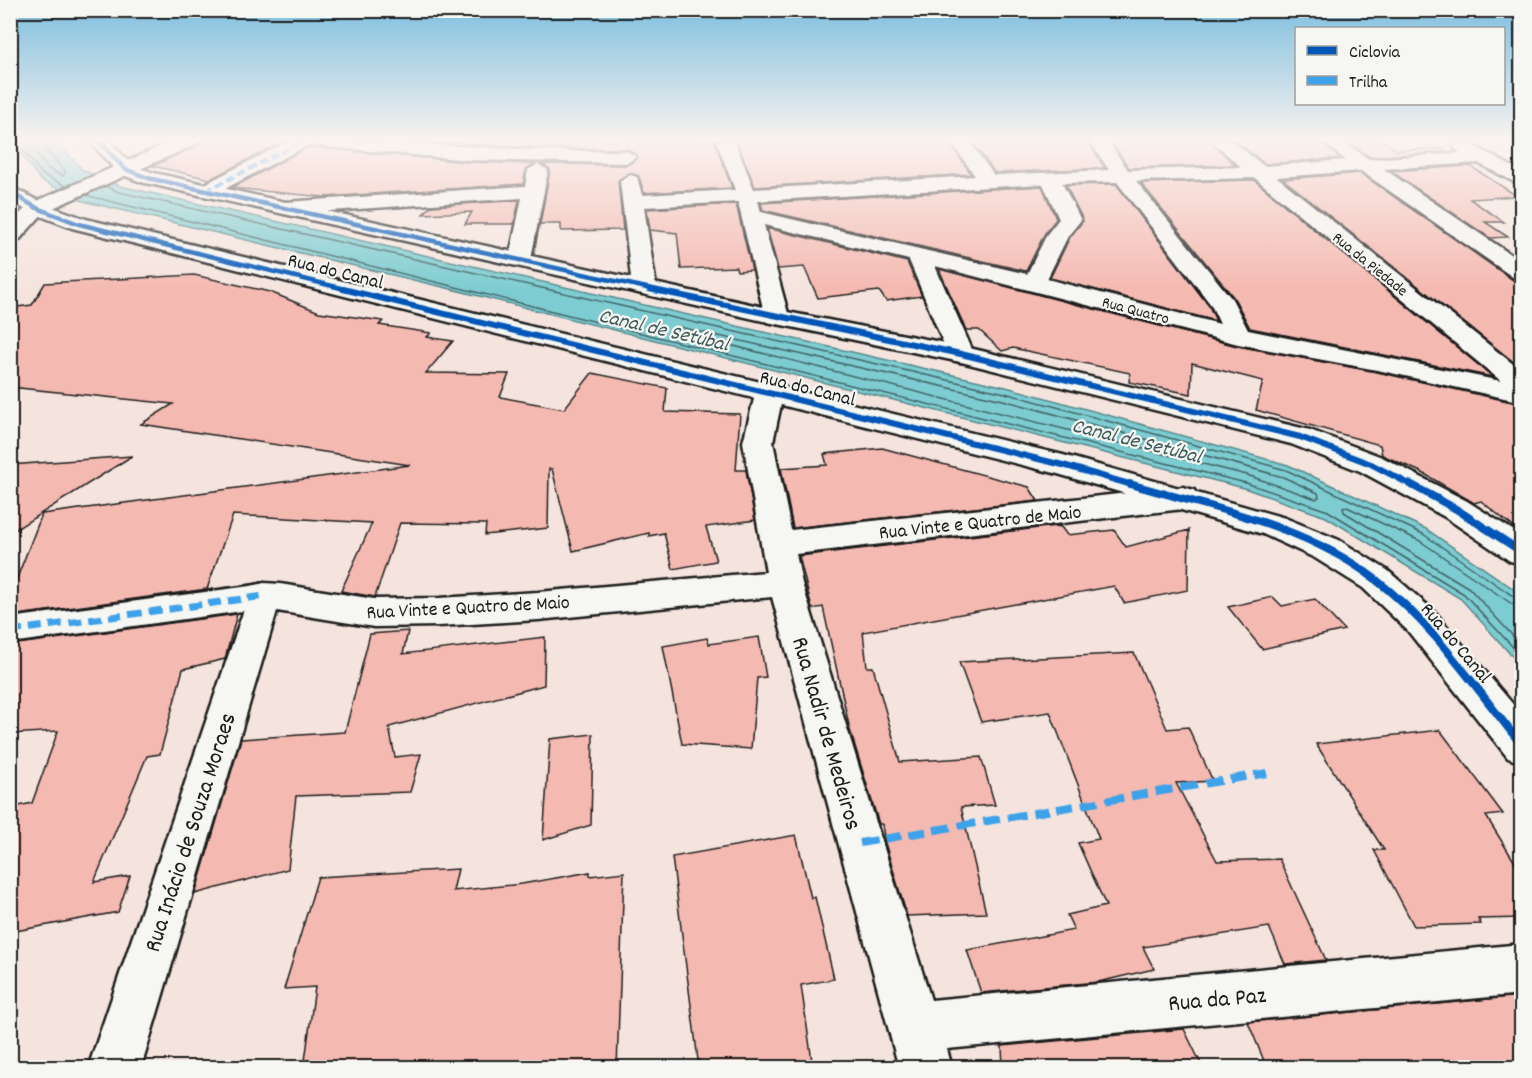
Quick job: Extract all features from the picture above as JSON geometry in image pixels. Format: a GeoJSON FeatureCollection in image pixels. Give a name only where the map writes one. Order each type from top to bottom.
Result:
{"type":"FeatureCollection","features":[{"type":"Feature","properties":{"kind":"street"},"geometry":{"type":"LineString","coordinates":[[10,236],[46,204],[76,190]]}},
{"type":"Feature","properties":{"kind":"street"},"geometry":{"type":"LineString","coordinates":[[203,190],[520,258],[777,317],[961,354],[1300,437],[1380,469],[1456,509],[1521,552]]}},
{"type":"Feature","properties":{"kind":"street"},"geometry":{"type":"LineString","coordinates":[[631,190],[644,286]]}},
{"type":"Feature","properties":{"kind":"street"},"geometry":{"type":"LineString","coordinates":[[744,190],[777,317]]}},
{"type":"Feature","properties":{"kind":"street"},"geometry":{"type":"LineString","coordinates":[[633,202],[749,205],[895,190]]}},
{"type":"Feature","properties":{"kind":"street"},"geometry":{"type":"LineString","coordinates":[[1034,283],[1058,234],[1070,220],[1056,190]]}},
{"type":"Feature","properties":{"kind":"street"},"geometry":{"type":"LineString","coordinates":[[1133,190],[1223,304],[1238,336]]}},
{"type":"Feature","properties":{"kind":"street","name":"Rua da Piedade"},"geometry":{"type":"LineString","coordinates":[[1282,190],[1521,385]]}},
{"type":"Feature","properties":{"kind":"street"},"geometry":{"type":"LineString","coordinates":[[1401,190],[1521,273]]}},
{"type":"Feature","properties":{"kind":"street"},"geometry":{"type":"LineString","coordinates":[[285,208],[533,191],[520,258]]}},
{"type":"Feature","properties":{"kind":"street","name":"Rua do Canal"},"geometry":{"type":"LineString","coordinates":[[10,192],[46,204],[79,224],[1063,465],[1274,526],[1327,549],[1375,579],[1421,621],[1521,745]]}},
{"type":"Feature","properties":{"kind":"street","name":"Rua Quatro"},"geometry":{"type":"LineString","coordinates":[[749,205],[919,256],[1238,336],[1382,363],[1521,394]]}},
{"type":"Feature","properties":{"kind":"street"},"geometry":{"type":"LineString","coordinates":[[919,256],[961,354]]}},
{"type":"Feature","properties":{"kind":"street","name":"Rua Nadir de Medeiros"},"geometry":{"type":"LineString","coordinates":[[770,395],[758,442],[781,564],[919,1047]]}},
{"type":"Feature","properties":{"kind":"street","name":"Rua Vinte e Quatro de Maio"},"geometry":{"type":"LineString","coordinates":[[10,632],[264,596],[298,598],[362,613],[474,610],[781,564],[1183,498]]}},
{"type":"Feature","properties":{"kind":"street","name":"Rua Inácio de Souza Moraes"},"geometry":{"type":"LineString","coordinates":[[114,1068],[264,596]]}},
{"type":"Feature","properties":{"kind":"street","name":"Rua da Paz"},"geometry":{"type":"LineString","coordinates":[[919,1047],[1521,969]]}},
{"type":"Feature","properties":{"kind":"water","name":"Canal de Setúbal"},"geometry":{"type":"Polygon","coordinates":[[[61,190],[139,190],[1006,387],[1288,465],[1426,529],[1521,594],[1521,666],[1461,599],[1326,517],[1244,488],[451,289],[83,201],[61,190]]]}},
{"type":"Feature","properties":{"kind":"building"},"geometry":{"type":"Polygon","coordinates":[[[256,190],[426,190],[324,197],[256,190]]]}},
{"type":"Feature","properties":{"kind":"building"},"geometry":{"type":"Polygon","coordinates":[[[546,190],[619,190],[623,230],[561,231],[561,224],[540,224],[546,190]]]}},
{"type":"Feature","properties":{"kind":"building"},"geometry":{"type":"Polygon","coordinates":[[[643,190],[691,190],[644,193],[643,190]]]}},
{"type":"Feature","properties":{"kind":"building"},"geometry":{"type":"Polygon","coordinates":[[[971,190],[1044,190],[1056,219],[1045,233],[1026,271],[763,210],[761,203],[971,190]]]}},
{"type":"Feature","properties":{"kind":"building"},"geometry":{"type":"Polygon","coordinates":[[[1069,190],[1121,190],[1209,306],[1216,321],[1050,278],[1070,237],[1083,221],[1069,190]]]}},
{"type":"Feature","properties":{"kind":"building"},"geometry":{"type":"Polygon","coordinates":[[[1147,190],[1267,190],[1493,377],[1250,328],[1234,298],[1147,190]]]}},
{"type":"Feature","properties":{"kind":"building"},"geometry":{"type":"Polygon","coordinates":[[[1297,190],[1385,190],[1513,280],[1521,283],[1521,368],[1297,190]]]}},
{"type":"Feature","properties":{"kind":"building"},"geometry":{"type":"Polygon","coordinates":[[[1420,190],[1508,190],[1517,196],[1470,199],[1504,222],[1485,222],[1508,237],[1490,238],[1420,190]]]}},
{"type":"Feature","properties":{"kind":"building"},"geometry":{"type":"Polygon","coordinates":[[[519,200],[514,224],[465,224],[472,212],[423,214],[431,206],[519,200]]]}},
{"type":"Feature","properties":{"kind":"building"},"geometry":{"type":"Polygon","coordinates":[[[736,204],[752,270],[737,271],[736,267],[681,269],[677,233],[650,230],[647,209],[736,204]]]}},
{"type":"Feature","properties":{"kind":"building"},"geometry":{"type":"Polygon","coordinates":[[[767,228],[907,262],[922,296],[886,301],[879,291],[818,298],[804,267],[778,269],[767,228]]]}},
{"type":"Feature","properties":{"kind":"building"},"geometry":{"type":"Polygon","coordinates":[[[939,269],[1237,346],[1382,373],[1521,404],[1521,533],[1481,501],[1474,503],[1421,472],[1382,455],[1380,445],[1256,410],[1263,381],[1192,363],[1191,394],[1129,382],[1130,373],[1013,348],[1002,351],[979,330],[966,330],[939,269]]]}},
{"type":"Feature","properties":{"kind":"building"},"geometry":{"type":"Polygon","coordinates":[[[194,275],[270,292],[319,312],[383,321],[379,325],[431,333],[427,337],[453,341],[426,373],[509,374],[500,397],[564,409],[592,373],[667,388],[665,412],[740,414],[736,470],[746,470],[755,520],[706,527],[716,561],[673,569],[664,533],[649,536],[649,533],[573,551],[552,469],[549,469],[548,528],[485,535],[486,524],[400,523],[375,597],[341,591],[372,523],[233,515],[207,589],[10,616],[10,596],[42,514],[410,465],[141,424],[173,404],[10,387],[10,308],[32,305],[45,283],[194,275]]]}},
{"type":"Feature","properties":{"kind":"building"},"geometry":{"type":"Polygon","coordinates":[[[882,448],[1029,487],[1038,501],[793,528],[781,468],[827,465],[824,454],[882,448]]]}},
{"type":"Feature","properties":{"kind":"building"},"geometry":{"type":"Polygon","coordinates":[[[132,456],[10,533],[10,465],[132,456]]]}},
{"type":"Feature","properties":{"kind":"building"},"geometry":{"type":"Polygon","coordinates":[[[1061,527],[1067,535],[1114,530],[1126,547],[1189,530],[1188,590],[1124,603],[1114,586],[863,632],[867,667],[873,667],[900,762],[981,757],[995,805],[961,807],[986,913],[907,916],[885,843],[882,824],[879,824],[850,730],[823,607],[812,609],[799,556],[1061,527]]]}},
{"type":"Feature","properties":{"kind":"building"},"geometry":{"type":"Polygon","coordinates":[[[1273,597],[1282,606],[1315,599],[1344,630],[1262,649],[1228,607],[1273,597]]]}},
{"type":"Feature","properties":{"kind":"building"},"geometry":{"type":"Polygon","coordinates":[[[237,614],[225,659],[183,669],[160,754],[147,756],[94,882],[130,876],[118,912],[10,932],[10,808],[32,803],[58,731],[10,734],[10,645],[237,614]]]}},
{"type":"Feature","properties":{"kind":"building"},"geometry":{"type":"Polygon","coordinates":[[[408,631],[403,654],[545,637],[544,685],[389,727],[395,757],[421,754],[410,792],[296,796],[288,869],[195,894],[241,739],[345,732],[370,634],[408,631]]]}},
{"type":"Feature","properties":{"kind":"building"},"geometry":{"type":"Polygon","coordinates":[[[759,637],[766,677],[757,678],[751,749],[682,744],[663,646],[707,638],[709,644],[759,637]]]}},
{"type":"Feature","properties":{"kind":"building"},"geometry":{"type":"Polygon","coordinates":[[[1134,653],[1167,729],[1188,727],[1213,781],[1176,783],[1217,861],[1279,859],[1326,960],[1285,964],[1269,927],[1143,947],[1154,969],[1098,982],[981,993],[967,950],[1074,930],[1067,915],[1106,906],[1078,843],[1099,839],[1050,712],[981,722],[959,662],[1134,653]]]}},
{"type":"Feature","properties":{"kind":"building"},"geometry":{"type":"Polygon","coordinates":[[[1440,730],[1503,814],[1486,816],[1521,872],[1521,918],[1478,919],[1481,924],[1414,926],[1374,850],[1384,850],[1316,744],[1440,730]]]}},
{"type":"Feature","properties":{"kind":"building"},"geometry":{"type":"Polygon","coordinates":[[[593,734],[591,825],[543,840],[550,739],[593,734]]]}},
{"type":"Feature","properties":{"kind":"building"},"geometry":{"type":"Polygon","coordinates":[[[796,835],[811,898],[815,897],[834,979],[801,985],[813,1068],[699,1068],[672,857],[796,835]]]}},
{"type":"Feature","properties":{"kind":"building"},"geometry":{"type":"Polygon","coordinates":[[[458,869],[453,891],[522,884],[590,872],[590,876],[624,872],[617,1068],[304,1068],[315,987],[284,989],[318,877],[458,869]]]}},
{"type":"Feature","properties":{"kind":"building"},"geometry":{"type":"Polygon","coordinates":[[[1521,996],[1521,1068],[1358,1068],[1356,1063],[1267,1068],[1248,1022],[1521,996]]]}},
{"type":"Feature","properties":{"kind":"building"},"geometry":{"type":"Polygon","coordinates":[[[1184,1029],[1203,1068],[1003,1068],[1002,1046],[1184,1029]]]}},
{"type":"Feature","properties":{"kind":"marked path"},"geometry":{"type":"LineString","coordinates":[[10,631],[264,596]]}},
{"type":"Feature","properties":{"kind":"marked path"},"geometry":{"type":"LineString","coordinates":[[860,843],[1267,773]]}},
{"type":"Feature","properties":{"kind":"cycle path"},"geometry":{"type":"LineString","coordinates":[[204,190],[777,317],[961,354],[1300,437],[1371,464],[1456,509],[1522,552]]}},
{"type":"Feature","properties":{"kind":"cycle path"},"geometry":{"type":"LineString","coordinates":[[10,192],[37,208],[79,224],[1063,465],[1274,526],[1327,549],[1375,579],[1421,621],[1522,745]]}}]}
